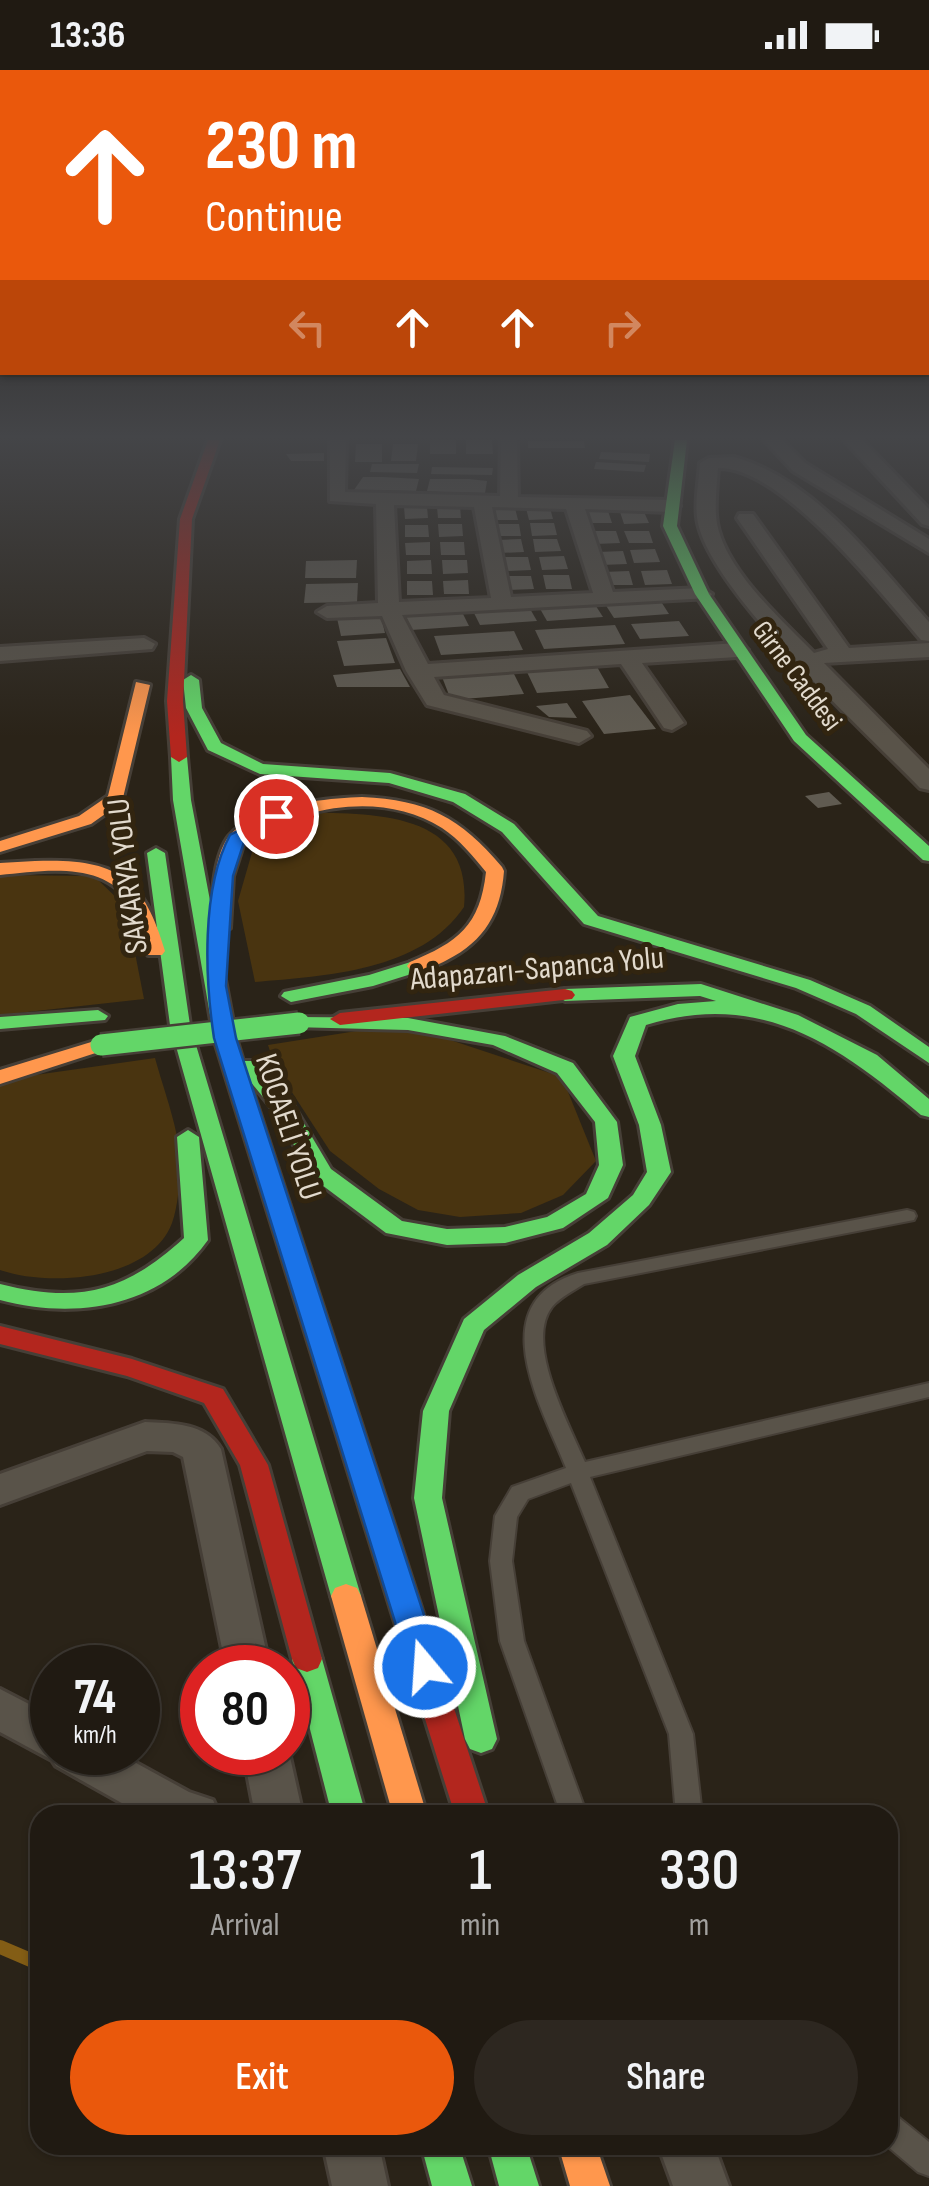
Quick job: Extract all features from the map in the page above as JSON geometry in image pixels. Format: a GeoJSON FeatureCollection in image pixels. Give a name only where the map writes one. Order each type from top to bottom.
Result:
{"type":"FeatureCollection","features":[{"type":"Feature","properties":{"kind":"main road","name":"KOCAELİ YOLU"},"geometry":{"type":"LineString","coordinates":[[185,539],[174,701],[182,800],[225,994],[225,1038],[469,1805]]}},
{"type":"Feature","properties":{"kind":"main road","name":"Girne Caddesi"},"geometry":{"type":"LineString","coordinates":[[676,539],[702,594],[800,738],[929,856]]}},
{"type":"Feature","properties":{"kind":"main road"},"geometry":{"type":"LineString","coordinates":[[183,587],[194,708],[214,746],[260,768],[390,778],[460,798],[508,828],[591,920],[736,966]]}},
{"type":"Feature","properties":{"kind":"main road","name":"SAKARYA YOLU"},"geometry":{"type":"LineString","coordinates":[[145,635],[142,686],[147,758]]}},
{"type":"Feature","properties":{"kind":"main road"},"geometry":{"type":"LineString","coordinates":[[0,846],[85,820],[116,798],[142,686]]}},
{"type":"Feature","properties":{"kind":"main road","name":"Adapazarı-Sapanca Yolu"},"geometry":{"type":"LineString","coordinates":[[225,994],[224,876],[236,839],[276,816],[327,805],[390,804],[438,818],[476,848],[495,871],[493,906],[474,930],[435,959],[388,977],[282,997],[450,978]]}},
{"type":"Feature","properties":{"kind":"main road","name":"SAKARYA YOLU"},"geometry":{"type":"LineString","coordinates":[[153,830],[171,1017],[407,1805]]}},
{"type":"Feature","properties":{"kind":"main road"},"geometry":{"type":"LineString","coordinates":[[0,869],[56,866],[104,872],[134,893],[171,1017],[196,1240],[148,1281],[86,1301],[15,1298],[0,1292]]}},
{"type":"Feature","properties":{"kind":"main road","name":"Adapazarı-Sapanca Yolu"},"geometry":{"type":"LineString","coordinates":[[644,962],[736,966],[803,984],[863,1010],[929,1057]]}},
{"type":"Feature","properties":{"kind":"main road","name":"Adapazarı-Sapanca Yolu"},"geometry":{"type":"LineString","coordinates":[[299,1024],[602,990],[700,990],[791,1019],[868,1060],[929,1110]]}},
{"type":"Feature","properties":{"kind":"main road"},"geometry":{"type":"LineString","coordinates":[[171,1017],[225,994]]}},
{"type":"Feature","properties":{"kind":"main road"},"geometry":{"type":"LineString","coordinates":[[486,1759],[428,1498],[436,1410],[473,1325],[528,1281],[598,1239],[641,1200],[659,1172],[650,1126],[624,1056],[638,1021],[674,1008],[722,1002],[791,1019]]}},
{"type":"Feature","properties":{"kind":"main road"},"geometry":{"type":"LineString","coordinates":[[0,1023],[108,1015],[0,1034]]}},
{"type":"Feature","properties":{"kind":"main road"},"geometry":{"type":"LineString","coordinates":[[0,1063],[101,1045],[299,1024],[408,1024],[498,1040],[565,1068],[606,1122],[611,1165],[596,1198],[555,1222],[505,1235],[447,1236],[395,1228],[322,1174],[282,1104],[225,1038]]}},
{"type":"Feature","properties":{"kind":"main road"},"geometry":{"type":"LineString","coordinates":[[0,1077],[101,1045]]}},
{"type":"Feature","properties":{"kind":"main road"},"geometry":{"type":"LineString","coordinates":[[0,1336],[132,1368],[214,1396],[254,1465],[345,1805]]}},
{"type":"Feature","properties":{"kind":"main road"},"geometry":{"type":"LineString","coordinates":[[443,2155],[452,2186]]}},
{"type":"Feature","properties":{"kind":"main road"},"geometry":{"type":"LineString","coordinates":[[509,2155],[518,2186]]}},
{"type":"Feature","properties":{"kind":"main road"},"geometry":{"type":"LineString","coordinates":[[580,2155],[590,2186]]}},
{"type":"Feature","properties":{"kind":"street"},"geometry":{"type":"LineString","coordinates":[[386,539],[389,609],[436,700],[579,736]]}},
{"type":"Feature","properties":{"kind":"street"},"geometry":{"type":"LineString","coordinates":[[489,539],[502,602]]}},
{"type":"Feature","properties":{"kind":"street"},"geometry":{"type":"LineString","coordinates":[[585,539],[604,596]]}},
{"type":"Feature","properties":{"kind":"street"},"geometry":{"type":"LineString","coordinates":[[714,539],[726,567],[748,598],[929,783]]}},
{"type":"Feature","properties":{"kind":"street"},"geometry":{"type":"LineString","coordinates":[[761,539],[843,654]]}},
{"type":"Feature","properties":{"kind":"street"},"geometry":{"type":"LineString","coordinates":[[838,539],[929,635]]}},
{"type":"Feature","properties":{"kind":"street"},"geometry":{"type":"LineString","coordinates":[[327,612],[702,594]]}},
{"type":"Feature","properties":{"kind":"street"},"geometry":{"type":"LineString","coordinates":[[0,654],[145,635]]}},
{"type":"Feature","properties":{"kind":"street"},"geometry":{"type":"LineString","coordinates":[[418,670],[737,650]]}},
{"type":"Feature","properties":{"kind":"street"},"geometry":{"type":"LineString","coordinates":[[808,656],[929,650]]}},
{"type":"Feature","properties":{"kind":"street"},"geometry":{"type":"LineString","coordinates":[[626,656],[672,722]]}},
{"type":"Feature","properties":{"kind":"street"},"geometry":{"type":"LineString","coordinates":[[0,1490],[145,1436],[180,1438],[201,1449],[243,1645]]}},
{"type":"Feature","properties":{"kind":"street"},"geometry":{"type":"LineString","coordinates":[[0,1708],[30,1726]]}},
{"type":"Feature","properties":{"kind":"street"},"geometry":{"type":"LineString","coordinates":[[114,1775],[168,1805]]}},
{"type":"Feature","properties":{"kind":"street"},"geometry":{"type":"LineString","coordinates":[[271,1775],[277,1805]]}},
{"type":"Feature","properties":{"kind":"street"},"geometry":{"type":"LineString","coordinates":[[353,2155],[360,2186]]}},
{"type":"Feature","properties":{"kind":"street"},"geometry":{"type":"LineString","coordinates":[[690,2155],[701,2186]]}},
{"type":"Feature","properties":{"kind":"lane"},"geometry":{"type":"LineString","coordinates":[[688,1805],[682,1734],[534,1361],[534,1314],[546,1298],[578,1278],[907,1216]]}},
{"type":"Feature","properties":{"kind":"lane"},"geometry":{"type":"LineString","coordinates":[[570,1805],[512,1641],[501,1561],[506,1516],[520,1493],[579,1472],[929,1390]]}},
{"type":"Feature","properties":{"kind":"lane"},"geometry":{"type":"LineString","coordinates":[[898,2134],[929,2160]]}},
{"type":"Feature","properties":{"kind":"shaded area"},"geometry":{"type":"Polygon","coordinates":[[[284,812],[375,816],[404,821],[430,832],[450,848],[462,873],[464,907],[446,928],[398,957],[341,973],[255,982],[238,901],[261,821],[284,812]]]}},
{"type":"Feature","properties":{"kind":"shaded area"},"geometry":{"type":"Polygon","coordinates":[[[0,875],[94,876],[126,907],[144,999],[0,1015],[0,875]]]}},
{"type":"Feature","properties":{"kind":"shaded area"},"geometry":{"type":"Polygon","coordinates":[[[363,1030],[420,1030],[562,1077],[596,1161],[563,1195],[521,1213],[460,1217],[418,1210],[379,1189],[330,1151],[275,1066],[268,1045],[363,1030]]]}},
{"type":"Feature","properties":{"kind":"shaded area"},"geometry":{"type":"Polygon","coordinates":[[[155,1058],[174,1124],[180,1162],[174,1217],[160,1242],[143,1257],[96,1275],[44,1278],[0,1270],[0,1080],[155,1058]]]}},
{"type":"Feature","properties":{"kind":"building"},"geometry":{"type":"Polygon","coordinates":[[[521,539],[524,552],[499,553],[497,540],[521,539]]]}},
{"type":"Feature","properties":{"kind":"building"},"geometry":{"type":"Polygon","coordinates":[[[533,539],[557,539],[561,551],[535,552],[533,539]]]}},
{"type":"Feature","properties":{"kind":"building"},"geometry":{"type":"Polygon","coordinates":[[[593,539],[619,539],[620,543],[595,544],[593,539]]]}},
{"type":"Feature","properties":{"kind":"building"},"geometry":{"type":"Polygon","coordinates":[[[627,539],[652,539],[653,543],[629,543],[627,539]]]}},
{"type":"Feature","properties":{"kind":"building"},"geometry":{"type":"Polygon","coordinates":[[[430,542],[430,555],[406,555],[405,543],[430,542]]]}},
{"type":"Feature","properties":{"kind":"building"},"geometry":{"type":"Polygon","coordinates":[[[440,542],[464,542],[465,555],[441,555],[440,542]]]}},
{"type":"Feature","properties":{"kind":"building"},"geometry":{"type":"Polygon","coordinates":[[[655,549],[660,562],[634,563],[630,550],[655,549]]]}},
{"type":"Feature","properties":{"kind":"building"},"geometry":{"type":"Polygon","coordinates":[[[623,551],[627,564],[601,565],[598,552],[623,551]]]}},
{"type":"Feature","properties":{"kind":"building"},"geometry":{"type":"Polygon","coordinates":[[[564,556],[568,569],[542,570],[539,557],[564,556]]]}},
{"type":"Feature","properties":{"kind":"building"},"geometry":{"type":"Polygon","coordinates":[[[502,557],[528,557],[531,570],[505,571],[502,557]]]}},
{"type":"Feature","properties":{"kind":"building"},"geometry":{"type":"Polygon","coordinates":[[[357,560],[356,578],[305,578],[306,561],[357,560]]]}},
{"type":"Feature","properties":{"kind":"building"},"geometry":{"type":"Polygon","coordinates":[[[431,560],[432,574],[407,574],[407,561],[431,560]]]}},
{"type":"Feature","properties":{"kind":"building"},"geometry":{"type":"Polygon","coordinates":[[[442,560],[467,560],[468,573],[443,574],[442,560]]]}},
{"type":"Feature","properties":{"kind":"building"},"geometry":{"type":"Polygon","coordinates":[[[667,570],[672,584],[645,585],[641,571],[667,570]]]}},
{"type":"Feature","properties":{"kind":"building"},"geometry":{"type":"Polygon","coordinates":[[[629,571],[633,585],[607,585],[603,572],[629,571]]]}},
{"type":"Feature","properties":{"kind":"building"},"geometry":{"type":"Polygon","coordinates":[[[543,575],[569,575],[572,589],[546,589],[543,575]]]}},
{"type":"Feature","properties":{"kind":"building"},"geometry":{"type":"Polygon","coordinates":[[[505,576],[531,576],[534,589],[508,590],[505,576]]]}},
{"type":"Feature","properties":{"kind":"building"},"geometry":{"type":"Polygon","coordinates":[[[468,580],[469,594],[444,594],[443,581],[468,580]]]}},
{"type":"Feature","properties":{"kind":"building"},"geometry":{"type":"Polygon","coordinates":[[[407,581],[432,581],[433,595],[407,595],[407,581]]]}},
{"type":"Feature","properties":{"kind":"building"},"geometry":{"type":"Polygon","coordinates":[[[358,583],[357,602],[304,603],[306,584],[358,583]]]}},
{"type":"Feature","properties":{"kind":"building"},"geometry":{"type":"Polygon","coordinates":[[[660,600],[669,614],[614,618],[605,604],[660,600]]]}},
{"type":"Feature","properties":{"kind":"building"},"geometry":{"type":"Polygon","coordinates":[[[594,603],[603,617],[547,621],[539,607],[594,603]]]}},
{"type":"Feature","properties":{"kind":"building"},"geometry":{"type":"Polygon","coordinates":[[[529,607],[537,621],[480,625],[473,611],[529,607]]]}},
{"type":"Feature","properties":{"kind":"building"},"geometry":{"type":"Polygon","coordinates":[[[462,612],[469,626],[411,630],[406,616],[462,612]]]}},
{"type":"Feature","properties":{"kind":"building"},"geometry":{"type":"Polygon","coordinates":[[[381,616],[385,633],[341,636],[337,618],[381,616]]]}},
{"type":"Feature","properties":{"kind":"building"},"geometry":{"type":"Polygon","coordinates":[[[679,621],[689,636],[640,639],[631,624],[679,621]]]}},
{"type":"Feature","properties":{"kind":"building"},"geometry":{"type":"Polygon","coordinates":[[[615,625],[625,644],[544,649],[535,630],[615,625]]]}},
{"type":"Feature","properties":{"kind":"building"},"geometry":{"type":"Polygon","coordinates":[[[514,631],[523,650],[441,655],[434,636],[514,631]]]}},
{"type":"Feature","properties":{"kind":"building"},"geometry":{"type":"Polygon","coordinates":[[[386,638],[395,663],[344,666],[337,641],[386,638]]]}},
{"type":"Feature","properties":{"kind":"building"},"geometry":{"type":"Polygon","coordinates":[[[596,665],[609,688],[537,693],[526,670],[596,665]]]}},
{"type":"Feature","properties":{"kind":"building"},"geometry":{"type":"Polygon","coordinates":[[[400,669],[410,687],[337,687],[333,675],[400,669]]]}},
{"type":"Feature","properties":{"kind":"building"},"geometry":{"type":"Polygon","coordinates":[[[513,672],[524,694],[451,700],[442,677],[513,672]]]}},
{"type":"Feature","properties":{"kind":"building"},"geometry":{"type":"Polygon","coordinates":[[[630,695],[656,729],[604,734],[582,701],[630,695]]]}},
{"type":"Feature","properties":{"kind":"building"},"geometry":{"type":"Polygon","coordinates":[[[567,703],[577,718],[549,717],[536,706],[567,703]]]}},
{"type":"Feature","properties":{"kind":"building"},"geometry":{"type":"Polygon","coordinates":[[[829,792],[842,804],[818,808],[805,796],[829,792]]]}},
{"type":"Feature","properties":{"kind":"waterway"},"geometry":{"type":"LineString","coordinates":[[0,1947],[30,1960]]}},
{"type":"Feature","properties":{"kind":"traffic: fast"},"geometry":{"type":"LineString","coordinates":[[676,539],[702,594],[800,738],[929,856]]}},
{"type":"Feature","properties":{"kind":"traffic: fast"},"geometry":{"type":"LineString","coordinates":[[191,680],[194,708],[214,746],[260,769],[390,778],[459,798],[508,828],[591,920],[736,966]]}},
{"type":"Feature","properties":{"kind":"traffic: fast"},"geometry":{"type":"LineString","coordinates":[[179,757],[182,800],[225,1038],[432,1690]]}},
{"type":"Feature","properties":{"kind":"traffic: fast"},"geometry":{"type":"LineString","coordinates":[[156,853],[180,1025],[346,1596]]}},
{"type":"Feature","properties":{"kind":"traffic: fast"},"geometry":{"type":"LineString","coordinates":[[291,996],[373,980],[417,966]]}},
{"type":"Feature","properties":{"kind":"traffic: fast"},"geometry":{"type":"LineString","coordinates":[[743,968],[803,984],[863,1010],[929,1057]]}},
{"type":"Feature","properties":{"kind":"traffic: fast"},"geometry":{"type":"LineString","coordinates":[[565,995],[701,990],[783,1015],[869,1060],[929,1110]]}},
{"type":"Feature","properties":{"kind":"traffic: fast"},"geometry":{"type":"LineString","coordinates":[[481,1739],[428,1498],[436,1411],[473,1325],[527,1281],[598,1239],[641,1200],[659,1172],[650,1125],[624,1056],[637,1021],[678,1010],[714,1007],[791,1019]]}},
{"type":"Feature","properties":{"kind":"traffic: fast"},"geometry":{"type":"LineString","coordinates":[[0,1023],[98,1016]]}},
{"type":"Feature","properties":{"kind":"traffic: fast"},"geometry":{"type":"LineString","coordinates":[[249,1066],[282,1105],[322,1174],[395,1228],[447,1237],[505,1235],[555,1223],[596,1198],[611,1165],[606,1122],[565,1068],[498,1040],[408,1024],[299,1023]]}},
{"type":"Feature","properties":{"kind":"traffic: fast"},"geometry":{"type":"LineString","coordinates":[[101,1045],[299,1023]]}},
{"type":"Feature","properties":{"kind":"traffic: fast"},"geometry":{"type":"LineString","coordinates":[[0,1292],[59,1302],[99,1299],[137,1287],[165,1269],[196,1240],[188,1137]]}},
{"type":"Feature","properties":{"kind":"traffic: fast"},"geometry":{"type":"LineString","coordinates":[[310,1670],[346,1805]]}},
{"type":"Feature","properties":{"kind":"traffic: fast"},"geometry":{"type":"LineString","coordinates":[[443,2155],[452,2186]]}},
{"type":"Feature","properties":{"kind":"traffic: fast"},"geometry":{"type":"LineString","coordinates":[[510,2155],[519,2186]]}},
{"type":"Feature","properties":{"kind":"traffic: slow"},"geometry":{"type":"LineString","coordinates":[[0,847],[85,820],[116,798],[142,685]]}},
{"type":"Feature","properties":{"kind":"traffic: slow"},"geometry":{"type":"LineString","coordinates":[[220,928],[224,876],[236,839],[271,818],[317,805],[362,802],[406,807],[452,827],[495,871],[489,906],[474,932],[450,951],[417,966]]}},
{"type":"Feature","properties":{"kind":"traffic: slow"},"geometry":{"type":"LineString","coordinates":[[0,869],[75,866],[111,876],[137,900],[155,951]]}},
{"type":"Feature","properties":{"kind":"traffic: slow"},"geometry":{"type":"LineString","coordinates":[[0,1077],[101,1045]]}},
{"type":"Feature","properties":{"kind":"traffic: slow"},"geometry":{"type":"LineString","coordinates":[[346,1596],[407,1805]]}},
{"type":"Feature","properties":{"kind":"traffic: slow"},"geometry":{"type":"LineString","coordinates":[[580,2155],[590,2186]]}},
{"type":"Feature","properties":{"kind":"traffic: jam"},"geometry":{"type":"LineString","coordinates":[[179,757],[175,701],[185,539]]}},
{"type":"Feature","properties":{"kind":"traffic: jam"},"geometry":{"type":"LineString","coordinates":[[340,1019],[565,995]]}},
{"type":"Feature","properties":{"kind":"traffic: jam"},"geometry":{"type":"LineString","coordinates":[[0,1335],[132,1368],[214,1396],[254,1465],[303,1645]]}},
{"type":"Feature","properties":{"kind":"traffic: jam"},"geometry":{"type":"LineString","coordinates":[[432,1690],[469,1805]]}},
{"type":"Feature","properties":{"kind":"route"},"geometry":{"type":"LineString","coordinates":[[276,816],[236,839],[224,876],[216,986],[225,1038],[425,1667]]}}]}
